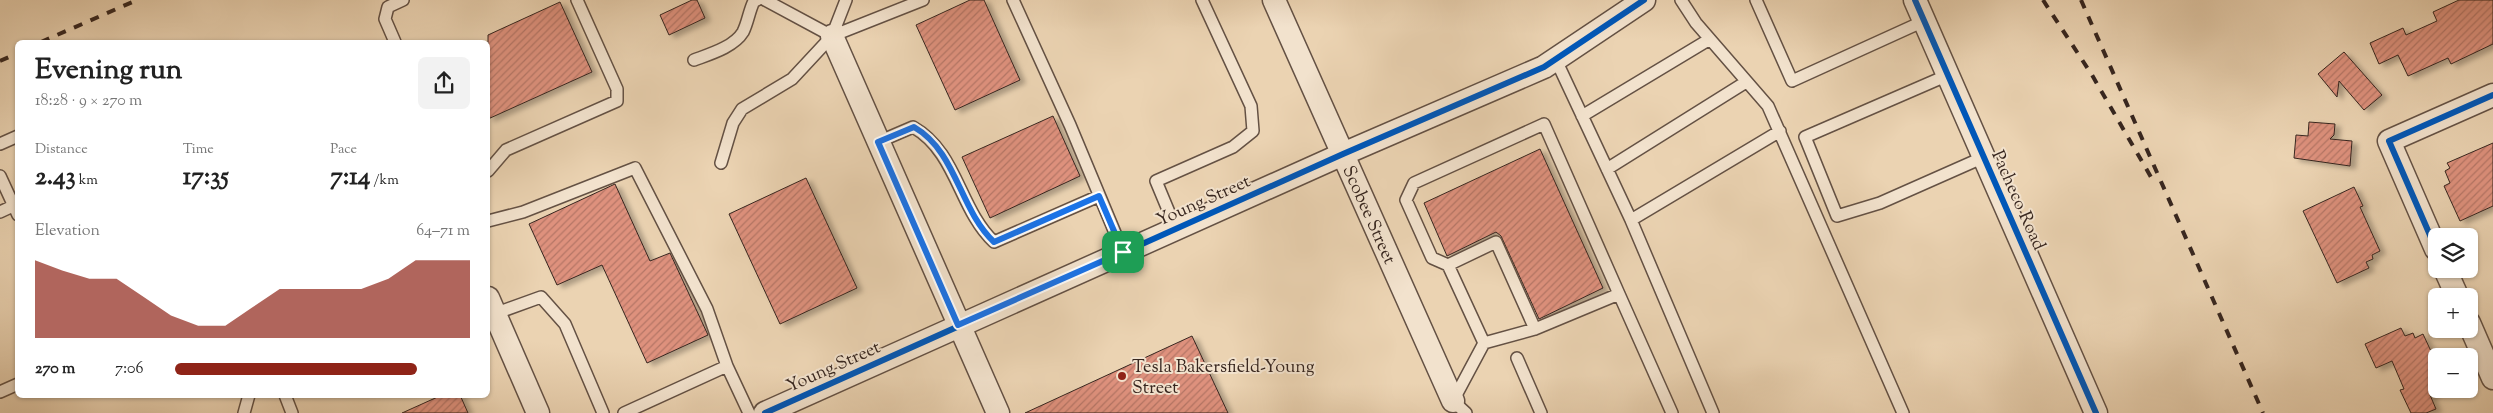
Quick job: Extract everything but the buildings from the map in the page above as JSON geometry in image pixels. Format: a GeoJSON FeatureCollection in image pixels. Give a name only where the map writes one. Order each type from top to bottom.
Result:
{"type":"FeatureCollection","features":[{"type":"Feature","properties":{"kind":"street","name":"Scobee Street"},"geometry":{"type":"LineString","coordinates":[[1274,0],[1460,407]]}},
{"type":"Feature","properties":{"kind":"street","name":"Young Street"},"geometry":{"type":"LineString","coordinates":[[765,413],[958,325],[1544,67],[1644,0]]}},
{"type":"Feature","properties":{"kind":"street","name":"Pacheco Road"},"geometry":{"type":"LineString","coordinates":[[1915,0],[2096,413]]}},
{"type":"Feature","properties":{"kind":"street"},"geometry":{"type":"LineString","coordinates":[[832,36],[998,413]]}},
{"type":"Feature","properties":{"kind":"street"},"geometry":{"type":"LineString","coordinates":[[2428,231],[2389,141],[2493,95]]}},
{"type":"Feature","properties":{"kind":"street"},"geometry":{"type":"LineString","coordinates":[[491,306],[538,413]]}},
{"type":"Feature","properties":{"kind":"street"},"geometry":{"type":"LineString","coordinates":[[2476,338],[2493,378]]}},
{"type":"Feature","properties":{"kind":"lane"},"geometry":{"type":"LineString","coordinates":[[394,40],[385,19],[388,7],[403,0]]}},
{"type":"Feature","properties":{"kind":"lane"},"geometry":{"type":"LineString","coordinates":[[490,169],[506,150],[617,101],[617,89],[577,0]]}},
{"type":"Feature","properties":{"kind":"lane"},"geometry":{"type":"LineString","coordinates":[[694,60],[728,46],[738,37],[743,32],[748,11],[754,1],[757,0]]}},
{"type":"Feature","properties":{"kind":"lane"},"geometry":{"type":"LineString","coordinates":[[765,0],[832,36],[923,0]]}},
{"type":"Feature","properties":{"kind":"lane"},"geometry":{"type":"LineString","coordinates":[[721,163],[733,123],[742,109],[792,79],[832,36],[846,0]]}},
{"type":"Feature","properties":{"kind":"lane"},"geometry":{"type":"LineString","coordinates":[[1013,0],[1070,125],[1123,252]]}},
{"type":"Feature","properties":{"kind":"lane"},"geometry":{"type":"LineString","coordinates":[[1176,229],[1156,181],[1233,147],[1253,131],[1250,106],[1202,0]]}},
{"type":"Feature","properties":{"kind":"lane"},"geometry":{"type":"LineString","coordinates":[[1681,0],[1710,39],[1768,106],[1903,413]]}},
{"type":"Feature","properties":{"kind":"lane"},"geometry":{"type":"LineString","coordinates":[[1756,0],[1792,80],[1924,21]]}},
{"type":"Feature","properties":{"kind":"lane"},"geometry":{"type":"LineString","coordinates":[[1582,116],[1710,39]]}},
{"type":"Feature","properties":{"kind":"lane"},"geometry":{"type":"LineString","coordinates":[[1556,60],[1631,220],[1713,413]]}},
{"type":"Feature","properties":{"kind":"lane"},"geometry":{"type":"LineString","coordinates":[[1948,76],[1805,137],[1837,216],[1880,203],[1984,157]]}},
{"type":"Feature","properties":{"kind":"lane"},"geometry":{"type":"LineString","coordinates":[[1607,169],[1746,82]]}},
{"type":"Feature","properties":{"kind":"lane"},"geometry":{"type":"LineString","coordinates":[[1535,329],[1496,242],[1448,264],[1432,258],[1406,200],[1414,183],[1544,124],[1672,413]]}},
{"type":"Feature","properties":{"kind":"lane"},"geometry":{"type":"LineString","coordinates":[[878,142],[914,127],[928,135],[946,159],[981,230],[994,242],[1099,196]]}},
{"type":"Feature","properties":{"kind":"lane"},"geometry":{"type":"LineString","coordinates":[[1631,220],[1780,131]]}},
{"type":"Feature","properties":{"kind":"lane"},"geometry":{"type":"LineString","coordinates":[[0,144],[15,137]]}},
{"type":"Feature","properties":{"kind":"lane"},"geometry":{"type":"LineString","coordinates":[[490,221],[522,212],[635,168],[707,309],[727,366],[749,413]]}},
{"type":"Feature","properties":{"kind":"lane"},"geometry":{"type":"LineString","coordinates":[[0,176],[15,210],[0,212]]}},
{"type":"Feature","properties":{"kind":"lane"},"geometry":{"type":"LineString","coordinates":[[1448,264],[1484,344],[1460,407]]}},
{"type":"Feature","properties":{"kind":"lane"},"geometry":{"type":"LineString","coordinates":[[1484,344],[1535,329],[1619,294]]}},
{"type":"Feature","properties":{"kind":"lane"},"geometry":{"type":"LineString","coordinates":[[491,306],[541,297],[565,324],[603,413]]}},
{"type":"Feature","properties":{"kind":"lane"},"geometry":{"type":"LineString","coordinates":[[1517,358],[1541,413]]}},
{"type":"Feature","properties":{"kind":"lane"},"geometry":{"type":"LineString","coordinates":[[624,413],[727,366]]}},
{"type":"Feature","properties":{"kind":"lane"},"geometry":{"type":"LineString","coordinates":[[0,392],[15,385]]}},
{"type":"Feature","properties":{"kind":"lane"},"geometry":{"type":"LineString","coordinates":[[244,413],[248,398]]}},
{"type":"Feature","properties":{"kind":"lane"},"geometry":{"type":"LineString","coordinates":[[285,398],[292,413]]}},
{"type":"Feature","properties":{"kind":"railway"},"geometry":{"type":"LineString","coordinates":[[46,40],[137,0]]}},
{"type":"Feature","properties":{"kind":"railway"},"geometry":{"type":"LineString","coordinates":[[2043,0],[2092,75],[2155,184]]}},
{"type":"Feature","properties":{"kind":"railway"},"geometry":{"type":"LineString","coordinates":[[2081,0],[2263,413]]}},
{"type":"Feature","properties":{"kind":"railway"},"geometry":{"type":"LineString","coordinates":[[0,61],[15,54]]}},
{"type":"Feature","properties":{"kind":"cycle path"},"geometry":{"type":"LineString","coordinates":[[765,413],[1343,154],[1544,67],[1644,0]]}},
{"type":"Feature","properties":{"kind":"cycle path"},"geometry":{"type":"LineString","coordinates":[[1915,0],[2096,413]]}},
{"type":"Feature","properties":{"kind":"cycle path"},"geometry":{"type":"LineString","coordinates":[[2428,231],[2389,141],[2493,95]]}},
{"type":"Feature","properties":{"kind":"place","name":"Tesla Bakersfield-Young Street"},"geometry":{"type":"Point","coordinates":[1122,376]}},
{"type":"Feature","properties":{"kind":"route"},"geometry":{"type":"LineString","coordinates":[[914,127],[928,135],[946,159],[981,230],[994,242],[1099,196],[1123,252],[958,325],[878,142],[914,127]]}}]}
